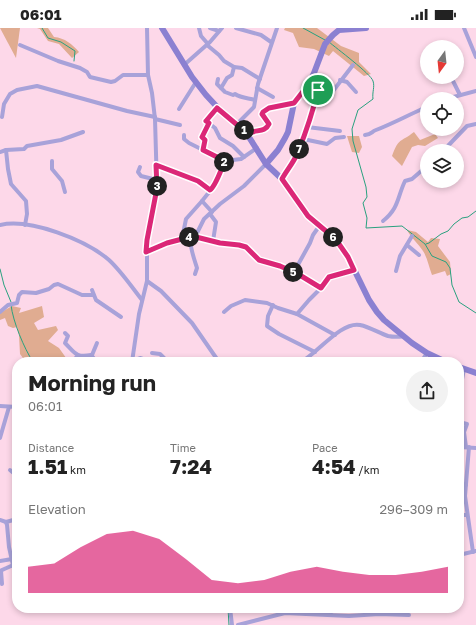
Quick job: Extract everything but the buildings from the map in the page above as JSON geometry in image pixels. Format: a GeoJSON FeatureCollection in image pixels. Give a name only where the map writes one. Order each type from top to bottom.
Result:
{"type":"FeatureCollection","features":[{"type":"Feature","properties":{"kind":"street"},"geometry":{"type":"LineString","coordinates":[[133,357],[142,300],[147,281],[147,240],[157,188],[155,118],[148,75],[147,28]]}},
{"type":"Feature","properties":{"kind":"street"},"geometry":{"type":"LineString","coordinates":[[162,28],[184,66],[217,108],[248,134],[266,164],[282,179],[305,212],[339,244],[348,257],[369,300],[377,312],[404,336],[427,353],[435,357]]}},
{"type":"Feature","properties":{"kind":"street"},"geometry":{"type":"LineString","coordinates":[[199,28],[201,36],[207,45],[224,61],[234,67],[242,68],[260,79]]}},
{"type":"Feature","properties":{"kind":"street"},"geometry":{"type":"LineString","coordinates":[[210,28],[221,30]]}},
{"type":"Feature","properties":{"kind":"street"},"geometry":{"type":"LineString","coordinates":[[236,28],[261,35],[272,42]]}},
{"type":"Feature","properties":{"kind":"street"},"geometry":{"type":"LineString","coordinates":[[237,124],[254,107],[257,88],[277,28]]}},
{"type":"Feature","properties":{"kind":"street"},"geometry":{"type":"LineString","coordinates":[[194,274],[197,268],[193,259],[194,254],[190,243],[191,239],[196,237],[204,219],[244,186],[266,164],[281,146],[288,132],[294,103],[308,85],[318,66],[325,44],[339,30],[366,28]]}},
{"type":"Feature","properties":{"kind":"street"},"geometry":{"type":"LineString","coordinates":[[464,28],[476,57]]}},
{"type":"Feature","properties":{"kind":"street"},"geometry":{"type":"LineString","coordinates":[[184,66],[221,30]]}},
{"type":"Feature","properties":{"kind":"street"},"geometry":{"type":"LineString","coordinates":[[20,45],[58,61],[80,68],[87,72],[90,77],[115,81],[123,76],[148,75]]}},
{"type":"Feature","properties":{"kind":"street"},"geometry":{"type":"LineString","coordinates":[[308,85],[318,90],[333,91],[353,65]]}},
{"type":"Feature","properties":{"kind":"street"},"geometry":{"type":"LineString","coordinates":[[221,88],[227,78],[232,75],[234,67]]}},
{"type":"Feature","properties":{"kind":"street"},"geometry":{"type":"LineString","coordinates":[[218,79],[217,83],[221,88],[232,95],[236,94],[242,98],[246,97],[255,100]]}},
{"type":"Feature","properties":{"kind":"street"},"geometry":{"type":"LineString","coordinates":[[340,80],[348,82],[356,92]]}},
{"type":"Feature","properties":{"kind":"street"},"geometry":{"type":"LineString","coordinates":[[179,109],[196,82]]}},
{"type":"Feature","properties":{"kind":"street"},"geometry":{"type":"LineString","coordinates":[[2,117],[4,104],[10,94],[17,90],[37,86],[180,125]]}},
{"type":"Feature","properties":{"kind":"street"},"geometry":{"type":"LineString","coordinates":[[257,88],[273,97]]}},
{"type":"Feature","properties":{"kind":"street"},"geometry":{"type":"LineString","coordinates":[[282,179],[290,168],[303,139],[318,90]]}},
{"type":"Feature","properties":{"kind":"street"},"geometry":{"type":"LineString","coordinates":[[464,94],[476,91]]}},
{"type":"Feature","properties":{"kind":"street"},"geometry":{"type":"LineString","coordinates":[[300,95],[316,100]]}},
{"type":"Feature","properties":{"kind":"street"},"geometry":{"type":"LineString","coordinates":[[248,134],[253,131],[266,129],[269,124],[262,114],[263,112],[269,108],[294,103]]}},
{"type":"Feature","properties":{"kind":"street"},"geometry":{"type":"LineString","coordinates":[[203,150],[205,140],[202,137],[209,123],[207,120],[217,108]]}},
{"type":"Feature","properties":{"kind":"street"},"geometry":{"type":"LineString","coordinates":[[365,135],[371,134],[374,130],[394,123],[403,117],[420,110]]}},
{"type":"Feature","properties":{"kind":"street"},"geometry":{"type":"LineString","coordinates":[[209,123],[220,138],[233,146],[244,158]]}},
{"type":"Feature","properties":{"kind":"street"},"geometry":{"type":"LineString","coordinates":[[450,144],[467,126],[476,124]]}},
{"type":"Feature","properties":{"kind":"street"},"geometry":{"type":"LineString","coordinates":[[307,127],[326,128],[340,131]]}},
{"type":"Feature","properties":{"kind":"street"},"geometry":{"type":"LineString","coordinates":[[326,128],[331,131],[336,138]]}},
{"type":"Feature","properties":{"kind":"street"},"geometry":{"type":"LineString","coordinates":[[0,152],[6,150],[24,149],[27,146],[61,140],[83,132]]}},
{"type":"Feature","properties":{"kind":"street"},"geometry":{"type":"LineString","coordinates":[[184,135],[186,141],[225,161],[240,160],[257,148]]}},
{"type":"Feature","properties":{"kind":"street"},"geometry":{"type":"LineString","coordinates":[[303,139],[326,144],[336,138],[344,137]]}},
{"type":"Feature","properties":{"kind":"street"},"geometry":{"type":"LineString","coordinates":[[6,150],[11,184],[26,201],[27,214],[25,225]]}},
{"type":"Feature","properties":{"kind":"street"},"geometry":{"type":"LineString","coordinates":[[52,161],[52,169],[62,180],[65,192]]}},
{"type":"Feature","properties":{"kind":"street"},"geometry":{"type":"LineString","coordinates":[[182,239],[186,219],[215,183],[225,161]]}},
{"type":"Feature","properties":{"kind":"street"},"geometry":{"type":"LineString","coordinates":[[156,165],[198,181],[210,190]]}},
{"type":"Feature","properties":{"kind":"street"},"geometry":{"type":"LineString","coordinates":[[140,167],[138,172],[141,176],[157,180]]}},
{"type":"Feature","properties":{"kind":"street"},"geometry":{"type":"LineString","coordinates":[[383,221],[390,215],[398,203],[405,181],[412,179],[420,172]]}},
{"type":"Feature","properties":{"kind":"street"},"geometry":{"type":"LineString","coordinates":[[202,201],[216,222],[213,241]]}},
{"type":"Feature","properties":{"kind":"street"},"geometry":{"type":"LineString","coordinates":[[0,224],[25,225],[65,234],[105,257],[120,271],[142,300]]}},
{"type":"Feature","properties":{"kind":"street"},"geometry":{"type":"LineString","coordinates":[[294,272],[316,229],[320,225]]}},
{"type":"Feature","properties":{"kind":"street"},"geometry":{"type":"LineString","coordinates":[[396,271],[400,256],[412,236]]}},
{"type":"Feature","properties":{"kind":"street"},"geometry":{"type":"LineString","coordinates":[[146,252],[182,239],[196,237],[246,247],[259,260],[294,272],[321,288]]}},
{"type":"Feature","properties":{"kind":"street"},"geometry":{"type":"LineString","coordinates":[[407,245],[419,255]]}},
{"type":"Feature","properties":{"kind":"street"},"geometry":{"type":"LineString","coordinates":[[297,314],[329,277],[354,270]]}},
{"type":"Feature","properties":{"kind":"street"},"geometry":{"type":"LineString","coordinates":[[147,281],[161,292],[192,322],[216,357]]}},
{"type":"Feature","properties":{"kind":"street"},"geometry":{"type":"LineString","coordinates":[[0,312],[8,305],[17,303],[19,295],[22,292],[36,293],[48,290],[57,285],[84,296],[93,293],[96,300],[121,317]]}},
{"type":"Feature","properties":{"kind":"street"},"geometry":{"type":"LineString","coordinates":[[224,312],[231,306],[245,300],[267,302],[297,314],[336,335]]}},
{"type":"Feature","properties":{"kind":"street"},"geometry":{"type":"LineString","coordinates":[[273,305],[268,316],[267,326],[279,334],[315,352]]}},
{"type":"Feature","properties":{"kind":"street"},"geometry":{"type":"LineString","coordinates":[[308,357],[348,327],[358,324],[390,337],[404,336]]}},
{"type":"Feature","properties":{"kind":"street"},"geometry":{"type":"LineString","coordinates":[[65,333],[68,336],[65,343],[78,356],[82,357],[92,355],[98,343]]}},
{"type":"Feature","properties":{"kind":"street"},"geometry":{"type":"LineString","coordinates":[[152,353],[160,354],[163,357]]}},
{"type":"Feature","properties":{"kind":"street"},"geometry":{"type":"LineString","coordinates":[[424,357],[427,353]]}},
{"type":"Feature","properties":{"kind":"street"},"geometry":{"type":"LineString","coordinates":[[464,369],[476,373]]}},
{"type":"Feature","properties":{"kind":"street"},"geometry":{"type":"LineString","coordinates":[[0,406],[9,407],[0,438]]}},
{"type":"Feature","properties":{"kind":"street"},"geometry":{"type":"LineString","coordinates":[[464,423],[467,424],[464,432],[467,447],[465,496],[467,515],[475,552],[464,553]]}},
{"type":"Feature","properties":{"kind":"street"},"geometry":{"type":"LineString","coordinates":[[467,447],[476,448]]}},
{"type":"Feature","properties":{"kind":"street"},"geometry":{"type":"LineString","coordinates":[[0,520],[6,522],[12,520]]}},
{"type":"Feature","properties":{"kind":"street"},"geometry":{"type":"LineString","coordinates":[[0,561],[12,560],[6,522]]}},
{"type":"Feature","properties":{"kind":"street"},"geometry":{"type":"LineString","coordinates":[[2,584],[0,571],[12,566]]}},
{"type":"Feature","properties":{"kind":"street"},"geometry":{"type":"LineString","coordinates":[[231,613],[232,625]]}},
{"type":"Feature","properties":{"kind":"street"},"geometry":{"type":"LineString","coordinates":[[238,625],[284,613],[331,615],[409,615]]}},
{"type":"Feature","properties":{"kind":"shaded area"},"geometry":{"type":"Polygon","coordinates":[[[0,28],[20,28],[16,58],[0,28]]]}},
{"type":"Feature","properties":{"kind":"shaded area"},"geometry":{"type":"Polygon","coordinates":[[[37,28],[48,28],[54,37],[68,42],[79,52],[72,58],[59,44],[48,41],[40,29],[37,28]]]}},
{"type":"Feature","properties":{"kind":"shaded area"},"geometry":{"type":"Polygon","coordinates":[[[285,28],[317,28],[341,46],[359,53],[359,62],[371,74],[364,76],[333,51],[329,56],[314,49],[299,47],[293,33],[284,30],[285,28]]]}},
{"type":"Feature","properties":{"kind":"shaded area"},"geometry":{"type":"Polygon","coordinates":[[[414,132],[420,140],[430,136],[436,136],[438,138],[428,144],[420,144],[420,145],[412,147],[402,166],[392,156],[400,141],[414,132]]]}},
{"type":"Feature","properties":{"kind":"shaded area"},"geometry":{"type":"Polygon","coordinates":[[[347,136],[359,136],[362,147],[359,153],[352,152],[347,136]]]}},
{"type":"Feature","properties":{"kind":"shaded area"},"geometry":{"type":"Polygon","coordinates":[[[407,230],[416,232],[428,242],[431,238],[440,239],[438,246],[450,262],[451,274],[447,276],[445,271],[432,275],[424,253],[407,230]]]}},
{"type":"Feature","properties":{"kind":"shaded area"},"geometry":{"type":"Polygon","coordinates":[[[12,306],[21,308],[19,313],[42,306],[44,317],[34,323],[38,330],[56,326],[58,330],[48,341],[59,348],[65,357],[22,357],[20,354],[17,327],[13,328],[8,326],[5,318],[0,320],[0,313],[12,306]]]}},
{"type":"Feature","properties":{"kind":"waterway"},"geometry":{"type":"LineString","coordinates":[[42,28],[48,38],[61,42],[75,51],[74,61]]}},
{"type":"Feature","properties":{"kind":"waterway"},"geometry":{"type":"LineString","coordinates":[[303,28],[325,40]]}},
{"type":"Feature","properties":{"kind":"waterway"},"geometry":{"type":"LineString","coordinates":[[329,42],[353,61],[371,78],[374,83],[373,99],[358,110],[352,129],[353,141],[366,187],[367,197],[363,203],[367,218],[366,228],[402,226],[425,244],[432,256],[446,262],[450,268],[452,285],[459,302],[476,313]]}},
{"type":"Feature","properties":{"kind":"waterway"},"geometry":{"type":"LineString","coordinates":[[426,244],[448,231],[462,218],[468,217],[476,211]]}},
{"type":"Feature","properties":{"kind":"waterway"},"geometry":{"type":"LineString","coordinates":[[0,269],[4,285],[11,302]]}},
{"type":"Feature","properties":{"kind":"waterway"},"geometry":{"type":"LineString","coordinates":[[11,305],[19,335],[30,357]]}},
{"type":"Feature","properties":{"kind":"waterway"},"geometry":{"type":"LineString","coordinates":[[228,613],[229,625]]}},
{"type":"Feature","properties":{"kind":"route"},"geometry":{"type":"LineString","coordinates":[[308,85],[318,90],[309,123],[298,152],[290,168],[284,174],[282,179],[308,216],[320,225],[339,244],[348,257],[354,270],[329,277],[321,288],[298,274],[280,266],[258,260],[258,258],[246,247],[239,245],[220,243],[196,237],[167,243],[146,252],[157,188],[156,165],[198,181],[210,190],[215,183],[225,161],[203,150],[206,142],[202,137],[209,123],[206,121],[208,117],[217,108],[248,134],[253,131],[266,129],[269,124],[262,113],[269,108],[276,108],[294,103],[308,85]]}}]}
